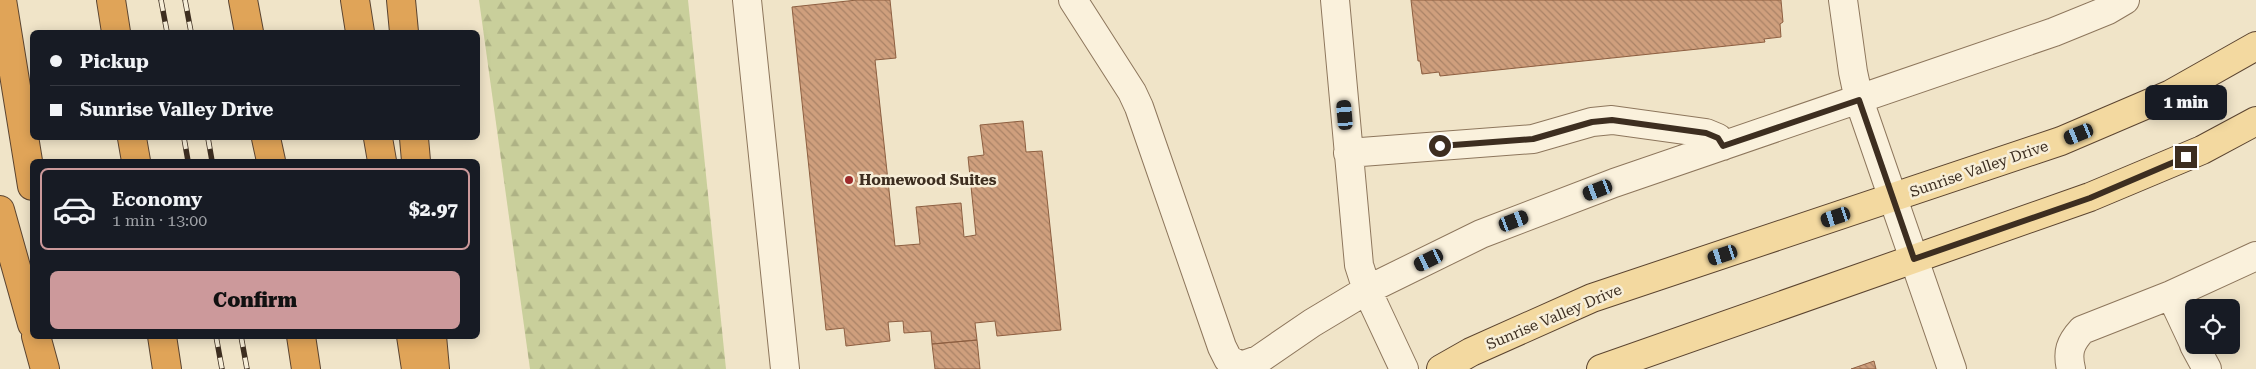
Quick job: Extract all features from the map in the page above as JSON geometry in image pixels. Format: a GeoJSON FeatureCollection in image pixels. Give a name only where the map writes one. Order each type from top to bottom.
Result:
{"type":"FeatureCollection","features":[{"type":"Feature","properties":{"kind":"highway"},"geometry":{"type":"LineString","coordinates":[[2,0],[30,174]]}},
{"type":"Feature","properties":{"kind":"highway"},"geometry":{"type":"LineString","coordinates":[[111,0],[116,30]]}},
{"type":"Feature","properties":{"kind":"highway"},"geometry":{"type":"LineString","coordinates":[[243,0],[249,30]]}},
{"type":"Feature","properties":{"kind":"highway"},"geometry":{"type":"LineString","coordinates":[[355,0],[360,30]]}},
{"type":"Feature","properties":{"kind":"highway"},"geometry":{"type":"LineString","coordinates":[[401,0],[404,30]]}},
{"type":"Feature","properties":{"kind":"highway"},"geometry":{"type":"LineString","coordinates":[[132,140],[136,159]]}},
{"type":"Feature","properties":{"kind":"highway"},"geometry":{"type":"LineString","coordinates":[[266,140],[271,159]]}},
{"type":"Feature","properties":{"kind":"highway"},"geometry":{"type":"LineString","coordinates":[[378,140],[382,159]]}},
{"type":"Feature","properties":{"kind":"highway"},"geometry":{"type":"LineString","coordinates":[[414,140],[416,159]]}},
{"type":"Feature","properties":{"kind":"highway"},"geometry":{"type":"LineString","coordinates":[[0,210],[30,317]]}},
{"type":"Feature","properties":{"kind":"highway"},"geometry":{"type":"LineString","coordinates":[[37,339],[45,369]]}},
{"type":"Feature","properties":{"kind":"highway"},"geometry":{"type":"LineString","coordinates":[[53,339],[57,369]]}},
{"type":"Feature","properties":{"kind":"highway"},"geometry":{"type":"LineString","coordinates":[[162,339],[167,369]]}},
{"type":"Feature","properties":{"kind":"highway"},"geometry":{"type":"LineString","coordinates":[[301,339],[306,369]]}},
{"type":"Feature","properties":{"kind":"highway"},"geometry":{"type":"LineString","coordinates":[[411,339],[416,369]]}},
{"type":"Feature","properties":{"kind":"highway"},"geometry":{"type":"LineString","coordinates":[[432,339],[435,369]]}},
{"type":"Feature","properties":{"kind":"main road","name":"Sunrise Valley Drive"},"geometry":{"type":"LineString","coordinates":[[1441,369],[1471,352],[1592,298],[2061,141],[2171,94],[2256,46]]}},
{"type":"Feature","properties":{"kind":"main road"},"geometry":{"type":"LineString","coordinates":[[1601,369],[2090,198],[2202,150],[2256,121]]}},
{"type":"Feature","properties":{"kind":"street"},"geometry":{"type":"LineString","coordinates":[[747,0],[785,369]]}},
{"type":"Feature","properties":{"kind":"street"},"geometry":{"type":"LineString","coordinates":[[1073,0],[1132,92],[1139,107],[1228,359],[1241,366],[1258,360],[1367,290],[1481,234],[1614,183],[2054,32],[2108,10],[2125,0]]}},
{"type":"Feature","properties":{"kind":"street"},"geometry":{"type":"LineString","coordinates":[[1334,0],[1359,265],[1367,290],[1404,369]]}},
{"type":"Feature","properties":{"kind":"street"},"geometry":{"type":"LineString","coordinates":[[1843,0],[1853,72],[1859,100],[1952,369]]}},
{"type":"Feature","properties":{"kind":"street"},"geometry":{"type":"LineString","coordinates":[[1348,153],[1533,139],[1592,122],[1612,120],[1706,133],[1718,138],[1723,146]]}},
{"type":"Feature","properties":{"kind":"street"},"geometry":{"type":"LineString","coordinates":[[2071,369],[2068,356],[2072,340],[2082,330],[2172,295],[2256,256]]}},
{"type":"Feature","properties":{"kind":"street"},"geometry":{"type":"LineString","coordinates":[[2172,295],[2185,324]]}},
{"type":"Feature","properties":{"kind":"street"},"geometry":{"type":"LineString","coordinates":[[2199,354],[2207,369]]}},
{"type":"Feature","properties":{"kind":"green space"},"geometry":{"type":"Polygon","coordinates":[[[479,0],[688,0],[726,369],[530,369],[479,0]]]}},
{"type":"Feature","properties":{"kind":"building","name":"Homewood Suites"},"geometry":{"type":"Polygon","coordinates":[[[857,0],[890,0],[896,58],[875,60],[895,246],[920,244],[916,207],[961,203],[964,237],[976,235],[968,157],[984,155],[980,125],[1023,121],[1026,152],[1042,151],[1061,330],[997,336],[995,321],[975,323],[977,340],[932,344],[931,331],[904,333],[903,321],[888,322],[890,341],[846,346],[844,328],[826,330],[792,7],[857,0]]]}},
{"type":"Feature","properties":{"kind":"building"},"geometry":{"type":"Polygon","coordinates":[[[1411,0],[1781,0],[1783,22],[1780,24],[1781,37],[1764,39],[1765,42],[1440,76],[1439,72],[1422,74],[1420,61],[1418,61],[1411,0]]]}},
{"type":"Feature","properties":{"kind":"building"},"geometry":{"type":"Polygon","coordinates":[[[977,340],[980,369],[935,369],[932,344],[977,340]]]}},
{"type":"Feature","properties":{"kind":"building"},"geometry":{"type":"Polygon","coordinates":[[[1874,361],[1876,369],[1851,369],[1874,361]]]}},
{"type":"Feature","properties":{"kind":"railway"},"geometry":{"type":"LineString","coordinates":[[161,0],[167,30]]}},
{"type":"Feature","properties":{"kind":"railway"},"geometry":{"type":"LineString","coordinates":[[185,0],[191,30]]}},
{"type":"Feature","properties":{"kind":"railway"},"geometry":{"type":"LineString","coordinates":[[184,140],[188,159]]}},
{"type":"Feature","properties":{"kind":"railway"},"geometry":{"type":"LineString","coordinates":[[208,140],[212,159]]}},
{"type":"Feature","properties":{"kind":"railway"},"geometry":{"type":"LineString","coordinates":[[217,339],[222,369]]}},
{"type":"Feature","properties":{"kind":"railway"},"geometry":{"type":"LineString","coordinates":[[242,339],[247,369]]}},
{"type":"Feature","properties":{"kind":"place","name":"Homewood Suites"},"geometry":{"type":"Point","coordinates":[849,180]}},
{"type":"Feature","properties":{"kind":"route"},"geometry":{"type":"LineString","coordinates":[[1440,146],[1533,139],[1592,122],[1612,120],[1706,133],[1718,138],[1723,146],[1859,100],[1876,154],[1914,259],[2090,198],[2186,157]]}}]}
